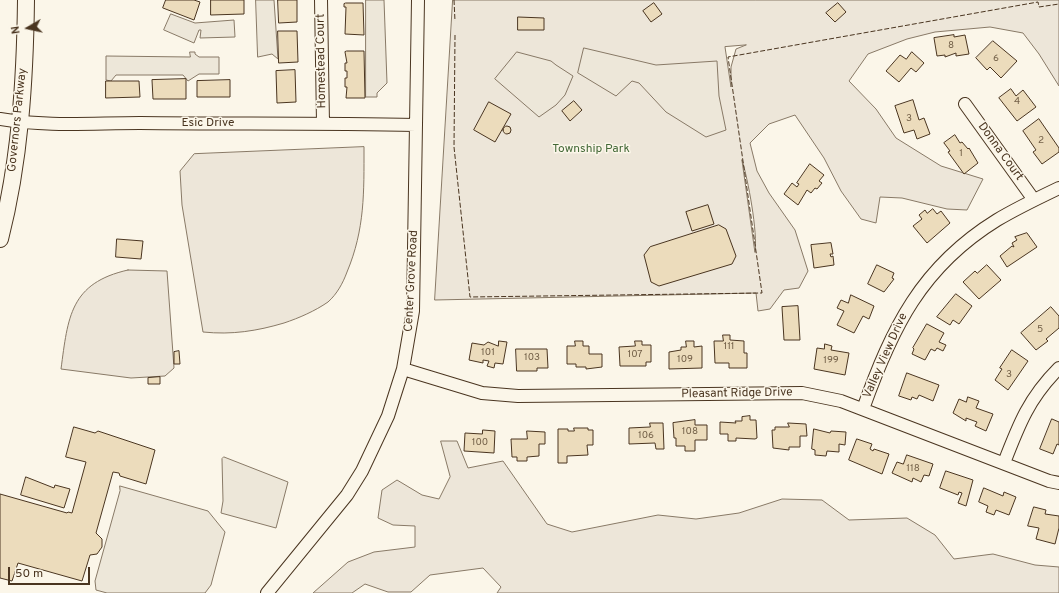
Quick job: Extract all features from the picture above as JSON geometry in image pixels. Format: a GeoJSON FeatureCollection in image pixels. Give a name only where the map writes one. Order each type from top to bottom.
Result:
{"type":"FeatureCollection","features":[{"type":"Feature","properties":{"kind":"main road","name":"Governors Parkway"},"geometry":{"type":"LineString","coordinates":[[0,239],[7,211],[20,122],[26,0]]}},
{"type":"Feature","properties":{"kind":"street","name":"Homestead Court"},"geometry":{"type":"LineString","coordinates":[[321,0],[324,123]]}},
{"type":"Feature","properties":{"kind":"street","name":"Center Grove Road"},"geometry":{"type":"LineString","coordinates":[[267,593],[347,495],[362,471],[388,416],[403,369],[413,311],[418,0]]}},
{"type":"Feature","properties":{"kind":"street","name":"Donna Court"},"geometry":{"type":"LineString","coordinates":[[965,104],[1034,200]]}},
{"type":"Feature","properties":{"kind":"street","name":"Esic Drive"},"geometry":{"type":"LineString","coordinates":[[0,118],[20,122],[49,124],[324,123],[416,125]]}},
{"type":"Feature","properties":{"kind":"street","name":"Valley View Drive"},"geometry":{"type":"LineString","coordinates":[[863,409],[891,340],[920,289],[953,253],[974,235],[996,220],[1059,188]]}},
{"type":"Feature","properties":{"kind":"street"},"geometry":{"type":"LineString","coordinates":[[1004,463],[1022,418],[1033,398],[1059,368]]}},
{"type":"Feature","properties":{"kind":"street","name":"Pleasant Ridge Drive"},"geometry":{"type":"LineString","coordinates":[[403,369],[482,393],[518,396],[802,393],[823,396],[863,409],[1049,481],[1059,483]]}},
{"type":"Feature","properties":{"kind":"green space","name":"Township Park"},"geometry":{"type":"Polygon","coordinates":[[[453,0],[1059,0],[1059,86],[1039,54],[1023,33],[990,27],[935,32],[907,39],[868,54],[849,81],[876,109],[896,138],[941,166],[983,179],[967,210],[947,209],[902,198],[880,197],[876,223],[861,219],[841,191],[824,158],[795,115],[769,124],[750,143],[757,171],[769,193],[795,230],[808,271],[799,288],[784,290],[770,309],[758,311],[756,293],[435,300],[453,0]],[[746,45],[725,47],[731,87],[731,67],[736,49],[746,45]],[[742,160],[755,252],[756,243],[752,206],[742,160]]]}},
{"type":"Feature","properties":{"kind":"green space"},"geometry":{"type":"Polygon","coordinates":[[[364,147],[362,210],[357,241],[345,276],[339,288],[328,302],[295,319],[274,326],[234,333],[203,332],[182,205],[180,171],[194,154],[364,147]]]}},
{"type":"Feature","properties":{"kind":"green space"},"geometry":{"type":"Polygon","coordinates":[[[128,270],[167,271],[174,368],[165,376],[131,378],[61,369],[66,333],[70,318],[75,305],[83,293],[94,284],[109,276],[128,270]]]}},
{"type":"Feature","properties":{"kind":"green space"},"geometry":{"type":"Polygon","coordinates":[[[441,441],[457,441],[468,468],[503,461],[547,524],[572,532],[658,515],[696,519],[739,513],[782,499],[822,500],[849,520],[907,518],[935,535],[954,559],[993,554],[1035,565],[1059,567],[1059,593],[497,593],[501,587],[483,568],[430,575],[411,592],[388,592],[365,584],[352,593],[313,593],[348,562],[374,552],[415,547],[415,526],[393,525],[378,518],[382,490],[397,480],[422,495],[439,499],[450,477],[441,441]]]}},
{"type":"Feature","properties":{"kind":"shaded area"},"geometry":{"type":"Polygon","coordinates":[[[256,0],[274,0],[278,59],[272,54],[258,57],[256,0]]]}},
{"type":"Feature","properties":{"kind":"shaded area"},"geometry":{"type":"Polygon","coordinates":[[[366,0],[384,0],[387,83],[377,93],[377,97],[366,97],[366,0]]]}},
{"type":"Feature","properties":{"kind":"shaded area"},"geometry":{"type":"Polygon","coordinates":[[[171,14],[195,23],[234,20],[235,37],[200,38],[201,30],[199,30],[194,43],[164,30],[171,14]]]}},
{"type":"Feature","properties":{"kind":"shaded area"},"geometry":{"type":"Polygon","coordinates":[[[584,48],[656,65],[717,61],[719,96],[726,130],[706,137],[666,112],[639,83],[632,81],[616,96],[578,73],[584,48]]]}},
{"type":"Feature","properties":{"kind":"shaded area"},"geometry":{"type":"Polygon","coordinates":[[[190,52],[195,52],[195,54],[199,57],[219,57],[219,74],[199,74],[188,81],[183,75],[116,75],[111,81],[106,80],[106,56],[190,57],[190,52]]]}},
{"type":"Feature","properties":{"kind":"shaded area"},"geometry":{"type":"Polygon","coordinates":[[[517,52],[551,61],[573,76],[565,95],[556,105],[539,117],[495,79],[517,52]]]}},
{"type":"Feature","properties":{"kind":"shaded area"},"geometry":{"type":"Polygon","coordinates":[[[224,457],[288,482],[276,528],[221,513],[223,501],[222,459],[224,457]]]}},
{"type":"Feature","properties":{"kind":"shaded area"},"geometry":{"type":"Polygon","coordinates":[[[120,486],[208,511],[225,532],[211,585],[205,593],[107,593],[96,590],[95,581],[120,491],[120,486]]]}},
{"type":"Feature","properties":{"kind":"building"},"geometry":{"type":"Polygon","coordinates":[[[166,0],[194,0],[200,2],[194,20],[163,8],[166,0]]]}},
{"type":"Feature","properties":{"kind":"building"},"geometry":{"type":"Polygon","coordinates":[[[211,0],[244,0],[244,14],[211,15],[211,0]]]}},
{"type":"Feature","properties":{"kind":"building"},"geometry":{"type":"Polygon","coordinates":[[[278,0],[297,0],[297,22],[279,23],[278,0]]]}},
{"type":"Feature","properties":{"kind":"building"},"geometry":{"type":"Polygon","coordinates":[[[363,3],[364,35],[345,34],[346,7],[344,7],[344,4],[363,3]]]}},
{"type":"Feature","properties":{"kind":"building"},"geometry":{"type":"Polygon","coordinates":[[[654,3],[662,14],[651,22],[643,11],[654,3]]]}},
{"type":"Feature","properties":{"kind":"building"},"geometry":{"type":"Polygon","coordinates":[[[838,3],[846,12],[835,22],[826,13],[838,3]]]}},
{"type":"Feature","properties":{"kind":"building"},"geometry":{"type":"Polygon","coordinates":[[[518,17],[544,18],[544,30],[518,30],[518,17]]]}},
{"type":"Feature","properties":{"kind":"building"},"geometry":{"type":"Polygon","coordinates":[[[278,31],[297,31],[298,62],[279,63],[278,31]]]}},
{"type":"Feature","properties":{"kind":"building"},"geometry":{"type":"Polygon","coordinates":[[[954,35],[954,37],[965,35],[969,54],[956,56],[956,53],[945,57],[945,55],[937,56],[934,38],[954,35]]]}},
{"type":"Feature","properties":{"kind":"building"},"geometry":{"type":"Polygon","coordinates":[[[993,41],[1017,61],[1001,78],[990,67],[987,70],[976,58],[993,41]]]}},
{"type":"Feature","properties":{"kind":"building"},"geometry":{"type":"Polygon","coordinates":[[[364,51],[365,98],[346,98],[347,87],[345,87],[345,78],[347,78],[347,71],[345,71],[345,63],[347,63],[345,52],[364,51]]]}},
{"type":"Feature","properties":{"kind":"building"},"geometry":{"type":"Polygon","coordinates":[[[912,52],[924,63],[916,72],[911,68],[899,82],[886,71],[900,55],[906,59],[912,52]]]}},
{"type":"Feature","properties":{"kind":"building"},"geometry":{"type":"Polygon","coordinates":[[[295,70],[296,102],[277,103],[276,71],[295,70]]]}},
{"type":"Feature","properties":{"kind":"building"},"geometry":{"type":"Polygon","coordinates":[[[186,79],[186,99],[153,99],[152,80],[186,79]]]}},
{"type":"Feature","properties":{"kind":"building"},"geometry":{"type":"Polygon","coordinates":[[[230,80],[230,97],[197,97],[197,81],[230,80]]]}},
{"type":"Feature","properties":{"kind":"building"},"geometry":{"type":"Polygon","coordinates":[[[106,81],[139,81],[140,97],[106,98],[106,81]]]}},
{"type":"Feature","properties":{"kind":"building"},"geometry":{"type":"Polygon","coordinates":[[[1011,89],[1016,96],[1023,90],[1036,107],[1017,121],[999,98],[1011,89]]]}},
{"type":"Feature","properties":{"kind":"building"},"geometry":{"type":"Polygon","coordinates":[[[913,100],[919,120],[924,118],[930,134],[917,139],[914,130],[904,133],[895,106],[913,100]]]}},
{"type":"Feature","properties":{"kind":"building"},"geometry":{"type":"Polygon","coordinates":[[[574,101],[582,110],[570,121],[562,111],[574,101]]]}},
{"type":"Feature","properties":{"kind":"building"},"geometry":{"type":"Polygon","coordinates":[[[489,102],[511,114],[495,142],[474,130],[489,102]]]}},
{"type":"Feature","properties":{"kind":"building"},"geometry":{"type":"Polygon","coordinates":[[[1039,119],[1059,148],[1059,152],[1042,164],[1033,152],[1036,150],[1023,131],[1039,119]]]}},
{"type":"Feature","properties":{"kind":"building"},"geometry":{"type":"Polygon","coordinates":[[[507,126],[510,127],[510,133],[507,134],[504,133],[503,130],[504,127],[507,126]]]}},
{"type":"Feature","properties":{"kind":"building"},"geometry":{"type":"Polygon","coordinates":[[[955,135],[960,143],[962,142],[968,149],[969,148],[978,163],[964,174],[948,152],[950,151],[944,143],[955,135]]]}},
{"type":"Feature","properties":{"kind":"building"},"geometry":{"type":"Polygon","coordinates":[[[810,164],[824,175],[819,181],[822,183],[811,193],[807,190],[798,205],[784,194],[792,183],[797,187],[799,184],[797,183],[810,164]]]}},
{"type":"Feature","properties":{"kind":"building"},"geometry":{"type":"Polygon","coordinates":[[[708,205],[714,224],[692,231],[686,212],[708,205]]]}},
{"type":"Feature","properties":{"kind":"building"},"geometry":{"type":"Polygon","coordinates":[[[933,209],[937,214],[941,211],[950,223],[927,243],[913,226],[922,219],[919,215],[925,210],[927,213],[933,209]]]}},
{"type":"Feature","properties":{"kind":"building"},"geometry":{"type":"Polygon","coordinates":[[[719,225],[726,229],[736,256],[732,264],[659,286],[651,282],[644,255],[650,247],[719,225]]]}},
{"type":"Feature","properties":{"kind":"building"},"geometry":{"type":"Polygon","coordinates":[[[1027,233],[1037,247],[1007,267],[1000,256],[1012,246],[1014,247],[1012,243],[1017,240],[1015,237],[1027,233]]]}},
{"type":"Feature","properties":{"kind":"building"},"geometry":{"type":"Polygon","coordinates":[[[117,239],[143,241],[141,259],[116,257],[117,239]]]}},
{"type":"Feature","properties":{"kind":"building"},"geometry":{"type":"Polygon","coordinates":[[[831,243],[833,254],[830,254],[831,257],[833,256],[834,265],[814,268],[811,245],[831,243]]]}},
{"type":"Feature","properties":{"kind":"building"},"geometry":{"type":"Polygon","coordinates":[[[877,265],[894,273],[892,278],[894,279],[884,292],[868,284],[877,265]]]}},
{"type":"Feature","properties":{"kind":"building"},"geometry":{"type":"Polygon","coordinates":[[[987,265],[1001,280],[979,299],[963,282],[975,271],[977,273],[987,265]]]}},
{"type":"Feature","properties":{"kind":"building"},"geometry":{"type":"Polygon","coordinates":[[[956,294],[972,306],[959,324],[953,320],[950,325],[937,317],[956,294]]]}},
{"type":"Feature","properties":{"kind":"building"},"geometry":{"type":"Polygon","coordinates":[[[851,295],[874,306],[869,319],[863,316],[854,333],[837,325],[844,311],[837,308],[841,300],[848,303],[851,295]]]}},
{"type":"Feature","properties":{"kind":"building"},"geometry":{"type":"Polygon","coordinates":[[[798,306],[800,340],[784,340],[782,307],[798,306]]]}},
{"type":"Feature","properties":{"kind":"building"},"geometry":{"type":"Polygon","coordinates":[[[1051,307],[1059,316],[1059,328],[1046,339],[1048,341],[1036,350],[1021,333],[1051,307]]]}},
{"type":"Feature","properties":{"kind":"building"},"geometry":{"type":"Polygon","coordinates":[[[927,324],[944,333],[939,342],[946,345],[943,351],[937,348],[935,351],[931,349],[925,360],[912,354],[913,348],[927,324]]]}},
{"type":"Feature","properties":{"kind":"building"},"geometry":{"type":"Polygon","coordinates":[[[723,335],[730,335],[730,340],[744,341],[744,353],[747,353],[747,368],[729,368],[729,363],[715,363],[714,341],[723,341],[723,335]]]}},
{"type":"Feature","properties":{"kind":"building"},"geometry":{"type":"Polygon","coordinates":[[[499,341],[507,342],[503,364],[495,363],[494,368],[487,366],[489,361],[483,360],[483,363],[469,360],[472,343],[484,345],[488,342],[498,346],[499,341]]]}},
{"type":"Feature","properties":{"kind":"building"},"geometry":{"type":"Polygon","coordinates":[[[575,341],[583,341],[583,346],[589,346],[589,354],[602,354],[602,367],[586,369],[586,367],[576,367],[576,364],[567,364],[567,346],[575,346],[575,341]]]}},
{"type":"Feature","properties":{"kind":"building"},"geometry":{"type":"Polygon","coordinates":[[[635,341],[642,341],[642,345],[651,345],[651,362],[646,362],[646,366],[620,366],[619,347],[635,346],[635,341]]]}},
{"type":"Feature","properties":{"kind":"building"},"geometry":{"type":"Polygon","coordinates":[[[686,341],[694,341],[694,347],[702,346],[702,368],[669,369],[669,352],[681,350],[681,347],[686,347],[686,341]]]}},
{"type":"Feature","properties":{"kind":"building"},"geometry":{"type":"Polygon","coordinates":[[[825,344],[832,346],[831,350],[849,353],[845,375],[814,369],[817,348],[824,349],[825,344]]]}},
{"type":"Feature","properties":{"kind":"building"},"geometry":{"type":"Polygon","coordinates":[[[516,349],[547,349],[548,368],[537,368],[537,371],[517,371],[516,349]]]}},
{"type":"Feature","properties":{"kind":"building"},"geometry":{"type":"Polygon","coordinates":[[[1012,350],[1028,361],[1008,390],[995,380],[1002,369],[1000,368],[1012,350]]]}},
{"type":"Feature","properties":{"kind":"building"},"geometry":{"type":"Polygon","coordinates":[[[179,351],[180,364],[174,364],[174,352],[179,351]]]}},
{"type":"Feature","properties":{"kind":"building"},"geometry":{"type":"Polygon","coordinates":[[[907,373],[939,385],[933,401],[919,395],[917,399],[912,397],[911,400],[899,396],[907,373]]]}},
{"type":"Feature","properties":{"kind":"building"},"geometry":{"type":"Polygon","coordinates":[[[160,377],[160,384],[148,384],[148,378],[160,377]]]}},
{"type":"Feature","properties":{"kind":"building"},"geometry":{"type":"Polygon","coordinates":[[[968,397],[979,401],[976,408],[993,414],[986,431],[975,426],[977,422],[966,418],[966,421],[953,413],[959,399],[966,402],[968,397]]]}},
{"type":"Feature","properties":{"kind":"building"},"geometry":{"type":"Polygon","coordinates":[[[750,416],[750,420],[756,420],[757,438],[736,438],[736,441],[728,441],[728,434],[720,434],[720,422],[736,423],[735,421],[742,421],[742,417],[750,416]]]}},
{"type":"Feature","properties":{"kind":"building"},"geometry":{"type":"Polygon","coordinates":[[[1052,419],[1059,422],[1059,445],[1057,444],[1053,454],[1040,449],[1052,419]]]}},
{"type":"Feature","properties":{"kind":"building"},"geometry":{"type":"Polygon","coordinates":[[[695,420],[695,425],[707,425],[707,440],[695,440],[695,451],[685,451],[685,446],[676,446],[673,423],[695,420]]]}},
{"type":"Feature","properties":{"kind":"building"},"geometry":{"type":"Polygon","coordinates":[[[650,423],[663,423],[664,449],[656,449],[655,443],[629,444],[629,428],[650,427],[650,423]]]}},
{"type":"Feature","properties":{"kind":"building"},"geometry":{"type":"Polygon","coordinates":[[[788,423],[806,424],[807,436],[800,436],[800,447],[789,447],[789,450],[773,448],[772,430],[775,430],[775,427],[789,427],[788,423]]]}},
{"type":"Feature","properties":{"kind":"building"},"geometry":{"type":"Polygon","coordinates":[[[74,427],[95,433],[98,431],[155,450],[146,484],[120,476],[119,473],[113,472],[96,533],[102,539],[102,547],[97,554],[90,555],[82,581],[18,563],[12,581],[0,578],[0,494],[67,513],[72,513],[86,462],[66,457],[74,427]]]}},
{"type":"Feature","properties":{"kind":"building"},"geometry":{"type":"Polygon","coordinates":[[[574,428],[588,428],[588,430],[593,430],[593,445],[587,445],[588,455],[567,456],[567,463],[558,463],[558,429],[568,429],[568,431],[574,431],[574,428]]]}},
{"type":"Feature","properties":{"kind":"building"},"geometry":{"type":"Polygon","coordinates":[[[814,429],[830,433],[831,431],[846,432],[845,445],[839,444],[839,452],[827,451],[826,456],[815,455],[815,450],[812,449],[814,429]]]}},
{"type":"Feature","properties":{"kind":"building"},"geometry":{"type":"Polygon","coordinates":[[[483,430],[495,431],[494,453],[464,451],[465,433],[482,434],[483,430]]]}},
{"type":"Feature","properties":{"kind":"building"},"geometry":{"type":"Polygon","coordinates":[[[527,431],[545,432],[545,444],[539,444],[539,456],[527,457],[527,461],[517,461],[517,457],[512,457],[511,439],[527,439],[527,431]]]}},
{"type":"Feature","properties":{"kind":"building"},"geometry":{"type":"Polygon","coordinates":[[[857,439],[872,444],[870,449],[873,451],[874,449],[889,454],[882,474],[849,460],[857,439]]]}},
{"type":"Feature","properties":{"kind":"building"},"geometry":{"type":"Polygon","coordinates":[[[907,455],[933,464],[929,476],[924,475],[921,482],[913,478],[912,482],[892,473],[897,462],[903,464],[907,455]]]}},
{"type":"Feature","properties":{"kind":"building"},"geometry":{"type":"Polygon","coordinates":[[[946,471],[973,480],[966,506],[958,503],[962,493],[959,492],[958,495],[940,488],[946,471]]]}},
{"type":"Feature","properties":{"kind":"building"},"geometry":{"type":"Polygon","coordinates":[[[26,477],[54,488],[55,485],[70,489],[64,508],[21,495],[26,477]]]}},
{"type":"Feature","properties":{"kind":"building"},"geometry":{"type":"Polygon","coordinates":[[[984,488],[1003,496],[1004,492],[1016,497],[1009,515],[996,510],[994,515],[986,512],[988,506],[979,502],[984,488]]]}},
{"type":"Feature","properties":{"kind":"building"},"geometry":{"type":"Polygon","coordinates":[[[1034,507],[1046,510],[1045,514],[1059,516],[1059,528],[1055,544],[1036,539],[1039,528],[1028,526],[1034,507]]]}},
{"type":"Feature","properties":{"kind":"fence"},"geometry":{"type":"LineString","coordinates":[[454,0],[455,21]]}},
{"type":"Feature","properties":{"kind":"fence"},"geometry":{"type":"LineString","coordinates":[[455,35],[454,147],[470,297],[762,293],[728,57],[1038,2],[1039,7],[1059,4]]}}]}
